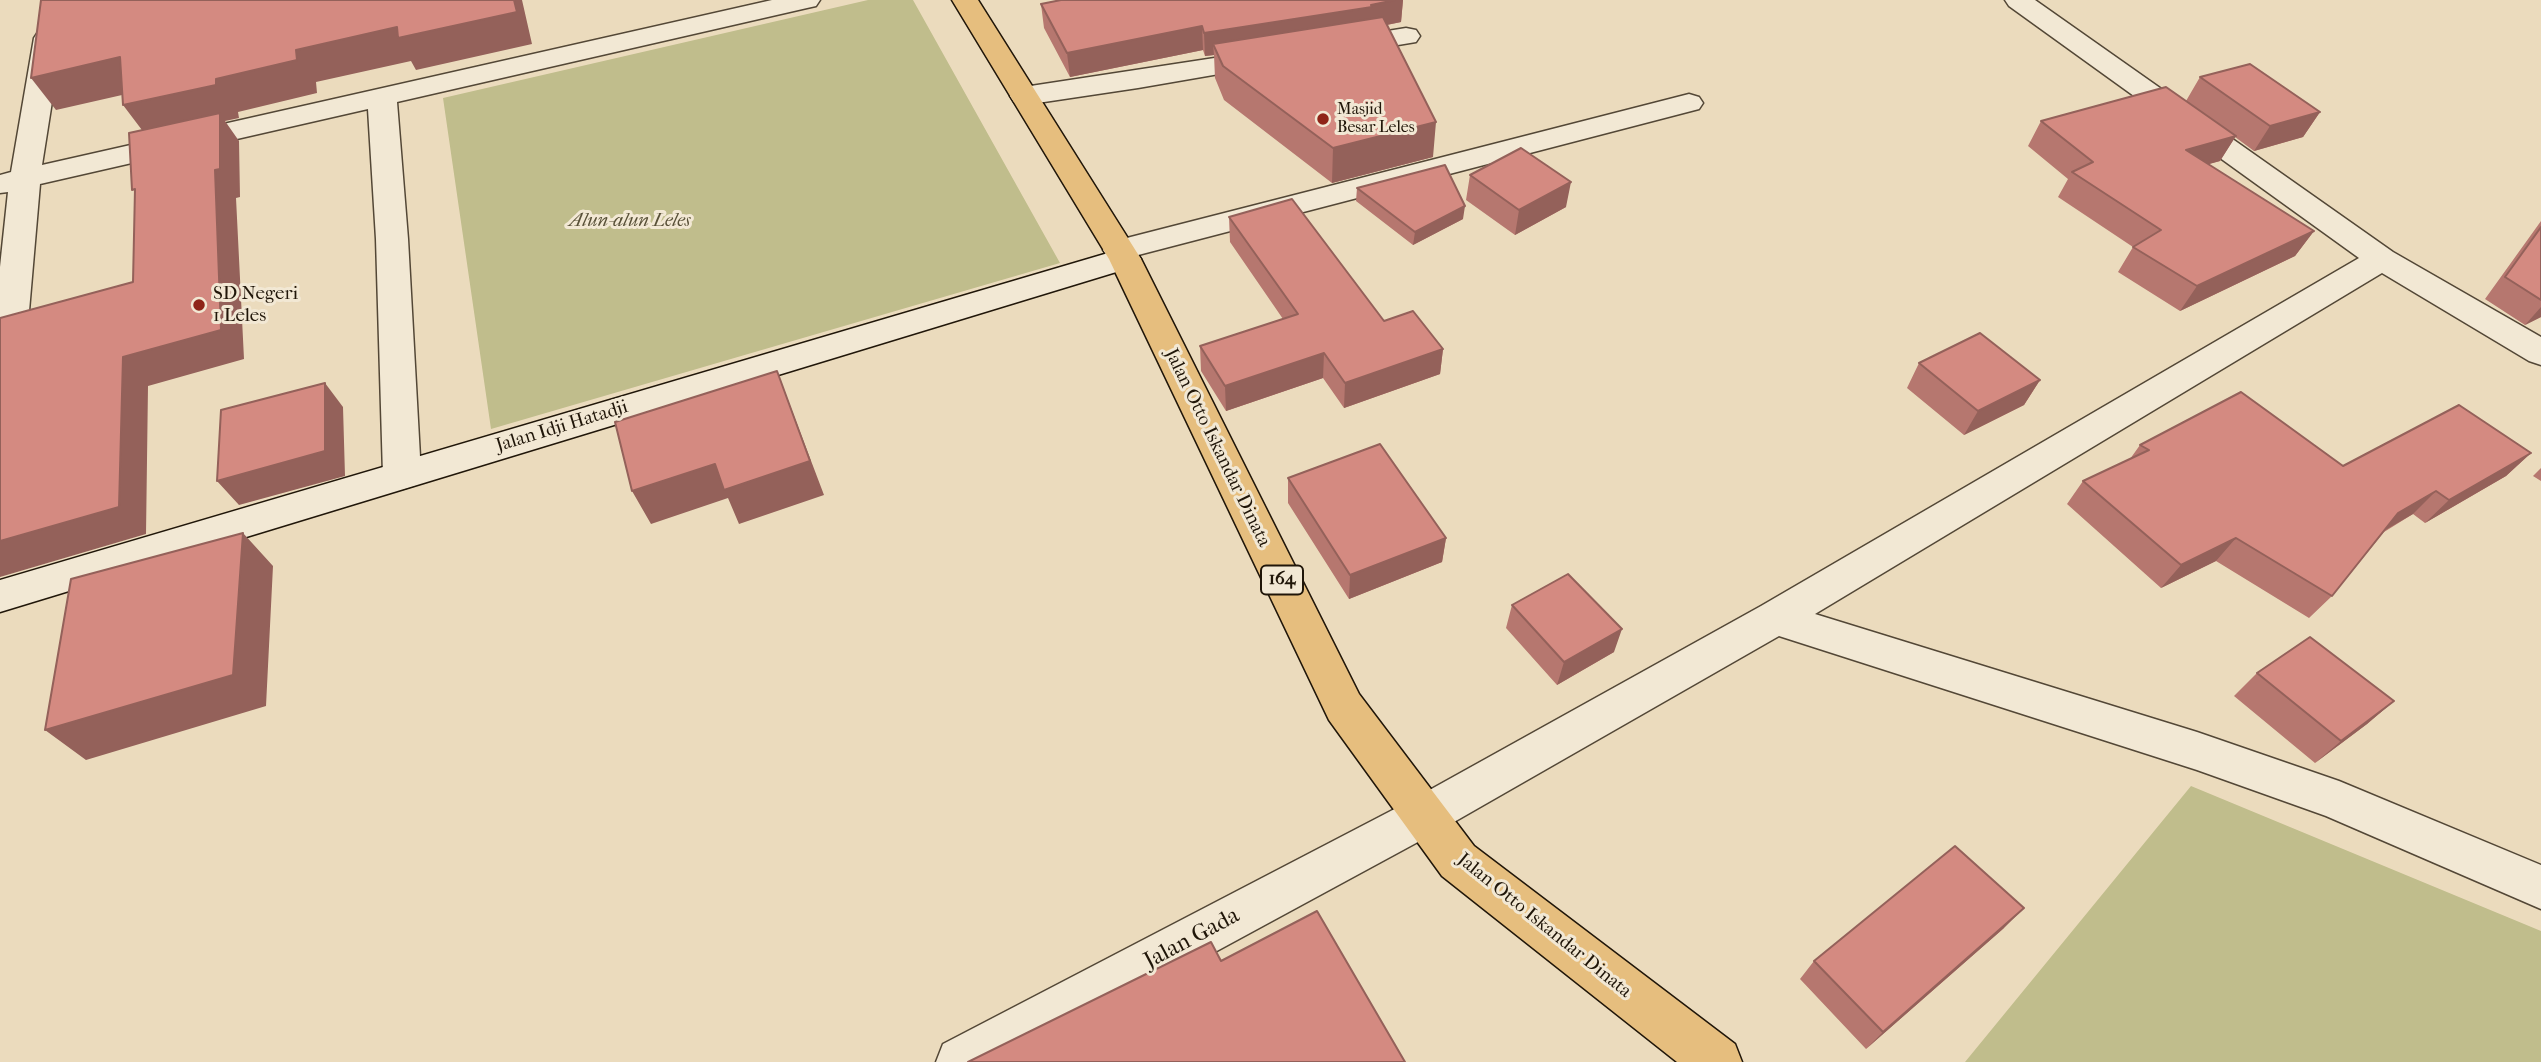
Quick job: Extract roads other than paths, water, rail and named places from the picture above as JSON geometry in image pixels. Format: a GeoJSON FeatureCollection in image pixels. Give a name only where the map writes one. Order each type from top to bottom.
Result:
{"type":"FeatureCollection","features":[{"type":"Feature","properties":{"kind":"main road","name":"Jalan Otto Iskandar Dinata"},"geometry":{"type":"LineString","coordinates":[[965,0],[1122,255],[1345,707],[1458,861],[1717,1062]]}},
{"type":"Feature","properties":{"kind":"street"},"geometry":{"type":"LineString","coordinates":[[12,181],[382,97],[734,8],[807,0]]}},
{"type":"Feature","properties":{"kind":"street"},"geometry":{"type":"LineString","coordinates":[[2027,6],[2069,0]]}},
{"type":"Feature","properties":{"kind":"street"},"geometry":{"type":"LineString","coordinates":[[2027,6],[2382,259],[2541,353]]}},
{"type":"Feature","properties":{"kind":"street"},"geometry":{"type":"LineString","coordinates":[[12,311],[12,181],[52,15]]}},
{"type":"Feature","properties":{"kind":"street"},"geometry":{"type":"LineString","coordinates":[[1024,96],[1406,36]]}},
{"type":"Feature","properties":{"kind":"street"},"geometry":{"type":"LineString","coordinates":[[382,97],[392,239],[402,475]]}},
{"type":"Feature","properties":{"kind":"street","name":"Jalan Idji Hatadji"},"geometry":{"type":"LineString","coordinates":[[0,597],[1122,255],[1689,103]]}},
{"type":"Feature","properties":{"kind":"street","name":"Jalan Gada"},"geometry":{"type":"LineString","coordinates":[[961,1062],[1424,816],[1775,618],[2382,259]]}},
{"type":"Feature","properties":{"kind":"street"},"geometry":{"type":"LineString","coordinates":[[1775,618],[2197,751],[2313,792],[2541,887]]}},
{"type":"Feature","properties":{"kind":"place","name":"Masjid Besar Leles"},"geometry":{"type":"Point","coordinates":[1323,119]}},
{"type":"Feature","properties":{"kind":"place","name":"SD Negeri 1 Leles"},"geometry":{"type":"Point","coordinates":[199,305]}},
{"type":"Feature","properties":{"kind":"park label","name":"Alun-alun Leles"},"geometry":{"type":"Point","coordinates":[630,221]}}]}
